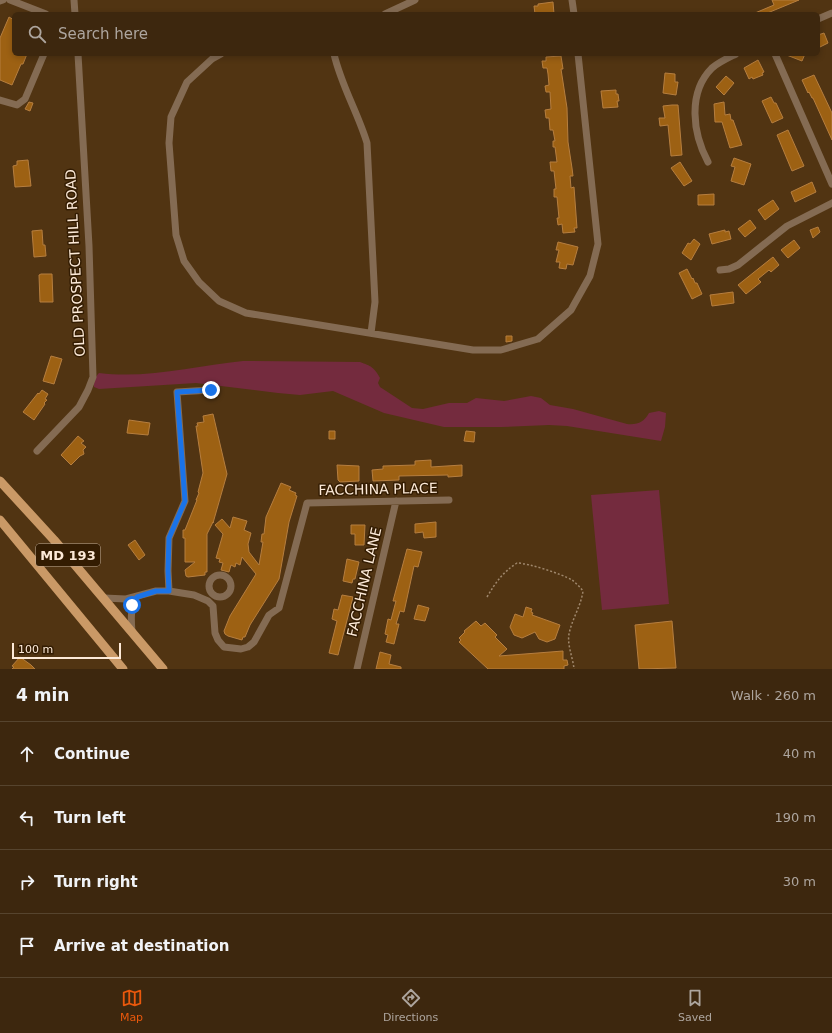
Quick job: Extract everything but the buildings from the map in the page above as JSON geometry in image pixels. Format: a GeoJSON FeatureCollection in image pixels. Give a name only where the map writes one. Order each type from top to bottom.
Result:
{"type":"FeatureCollection","features":[{"type":"Feature","properties":{"kind":"main road","name":"MD 193"},"geometry":{"type":"LineString","coordinates":[[0,481],[54,540],[163,669]]}},
{"type":"Feature","properties":{"kind":"main road","name":"MD 193"},"geometry":{"type":"LineString","coordinates":[[0,520],[123,669]]}},
{"type":"Feature","properties":{"kind":"street"},"geometry":{"type":"LineString","coordinates":[[10,0],[41,12]]}},
{"type":"Feature","properties":{"kind":"street"},"geometry":{"type":"LineString","coordinates":[[74,0],[75,12]]}},
{"type":"Feature","properties":{"kind":"street"},"geometry":{"type":"LineString","coordinates":[[389,12],[415,0]]}},
{"type":"Feature","properties":{"kind":"street"},"geometry":{"type":"LineString","coordinates":[[572,0],[574,12]]}},
{"type":"Feature","properties":{"kind":"street"},"geometry":{"type":"LineString","coordinates":[[820,18],[832,13]]}},
{"type":"Feature","properties":{"kind":"street"},"geometry":{"type":"LineString","coordinates":[[0,100],[17,105],[26,99],[43,56]]}},
{"type":"Feature","properties":{"kind":"street","name":"OLD PROSPECT HILL ROAD"},"geometry":{"type":"LineString","coordinates":[[37,451],[79,408],[93,377],[89,246],[78,56]]}},
{"type":"Feature","properties":{"kind":"street"},"geometry":{"type":"LineString","coordinates":[[217,56],[212,59],[187,82],[171,117],[169,143],[176,235],[184,261],[199,282],[219,301],[246,313],[473,350],[501,350],[538,339],[572,310],[590,276],[598,244],[578,56]]}},
{"type":"Feature","properties":{"kind":"street"},"geometry":{"type":"LineString","coordinates":[[335,56],[338,69],[362,126],[367,143],[375,302],[371,334]]}},
{"type":"Feature","properties":{"kind":"street"},"geometry":{"type":"LineString","coordinates":[[708,162],[701,149],[698,137],[695,101],[702,83],[712,68],[732,56]]}},
{"type":"Feature","properties":{"kind":"street"},"geometry":{"type":"LineString","coordinates":[[776,56],[832,184]]}},
{"type":"Feature","properties":{"kind":"street"},"geometry":{"type":"LineString","coordinates":[[720,270],[734,268],[787,226],[832,204]]}},
{"type":"Feature","properties":{"kind":"street"},"geometry":{"type":"LineString","coordinates":[[104,598],[126,599],[156,591],[169,591],[169,538],[185,501],[177,392],[211,390]]}},
{"type":"Feature","properties":{"kind":"street","name":"FACCHINA PLACE"},"geometry":{"type":"LineString","coordinates":[[169,591],[211,598],[214,612],[215,642],[224,647],[241,649],[248,647],[254,642],[268,615],[279,608],[307,503],[450,500]]}},
{"type":"Feature","properties":{"kind":"street","name":"FACCHINA LANE"},"geometry":{"type":"LineString","coordinates":[[356,669],[396,501]]}},
{"type":"Feature","properties":{"kind":"street"},"geometry":{"type":"LineString","coordinates":[[132,632],[132,605],[137,597]]}},
{"type":"Feature","properties":{"kind":"path"},"geometry":{"type":"LineString","coordinates":[[487,598],[498,579],[506,570],[517,562],[531,564],[571,579],[583,591],[582,599],[569,640],[574,669]]}},
{"type":"Feature","properties":{"kind":"shaded area"},"geometry":{"type":"Polygon","coordinates":[[[243,361],[360,362],[370,366],[376,371],[380,378],[378,383],[380,387],[412,408],[423,409],[449,403],[467,403],[476,398],[504,401],[531,396],[541,398],[550,405],[573,409],[627,424],[640,422],[645,419],[649,413],[659,411],[666,413],[665,427],[661,441],[567,426],[444,427],[384,413],[333,391],[300,395],[196,383],[99,389],[94,387],[95,379],[99,373],[153,373],[243,361]]]}},
{"type":"Feature","properties":{"kind":"shaded area"},"geometry":{"type":"Polygon","coordinates":[[[659,490],[669,604],[602,610],[591,495],[659,490]]]}},
{"type":"Feature","properties":{"kind":"route"},"geometry":{"type":"LineString","coordinates":[[132,605],[137,597],[156,591],[169,591],[169,538],[185,501],[177,392],[211,390]]}}]}
